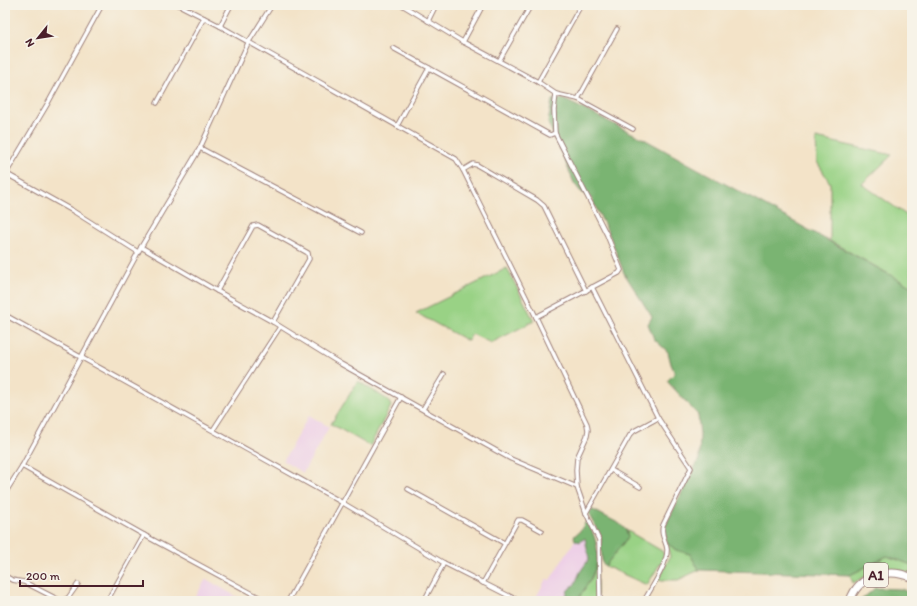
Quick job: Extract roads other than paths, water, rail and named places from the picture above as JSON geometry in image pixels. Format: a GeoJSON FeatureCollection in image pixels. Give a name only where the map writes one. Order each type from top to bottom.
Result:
{"type":"FeatureCollection","features":[{"type":"Feature","properties":{"kind":"highway","name":"A1"},"geometry":{"type":"LineString","coordinates":[[850,601],[860,585],[864,581],[874,576],[884,573],[896,573],[912,578]]}},
{"type":"Feature","properties":{"kind":"street"},"geometry":{"type":"LineString","coordinates":[[102,5],[48,103],[5,174],[73,211],[138,252]]}},
{"type":"Feature","properties":{"kind":"street"},"geometry":{"type":"LineString","coordinates":[[179,5],[220,26],[454,157],[463,170],[587,424],[587,436],[576,464],[577,487],[586,513],[599,540],[600,601]]}},
{"type":"Feature","properties":{"kind":"street"},"geometry":{"type":"LineString","coordinates":[[220,26],[232,5]]}},
{"type":"Feature","properties":{"kind":"street"},"geometry":{"type":"LineString","coordinates":[[5,493],[22,466],[138,252],[200,148],[248,43],[272,5]]}},
{"type":"Feature","properties":{"kind":"street"},"geometry":{"type":"LineString","coordinates":[[402,5],[463,42],[538,82],[556,94],[578,98],[633,129]]}},
{"type":"Feature","properties":{"kind":"street"},"geometry":{"type":"LineString","coordinates":[[428,21],[436,5]]}},
{"type":"Feature","properties":{"kind":"street"},"geometry":{"type":"LineString","coordinates":[[463,42],[483,5]]}},
{"type":"Feature","properties":{"kind":"street"},"geometry":{"type":"LineString","coordinates":[[499,61],[531,5]]}},
{"type":"Feature","properties":{"kind":"street"},"geometry":{"type":"LineString","coordinates":[[538,82],[581,5]]}},
{"type":"Feature","properties":{"kind":"street"},"geometry":{"type":"LineString","coordinates":[[157,103],[204,18]]}},
{"type":"Feature","properties":{"kind":"street"},"geometry":{"type":"LineString","coordinates":[[578,98],[617,29]]}},
{"type":"Feature","properties":{"kind":"street"},"geometry":{"type":"LineString","coordinates":[[393,48],[550,136],[555,133]]}},
{"type":"Feature","properties":{"kind":"street"},"geometry":{"type":"LineString","coordinates":[[397,126],[430,68]]}},
{"type":"Feature","properties":{"kind":"street"},"geometry":{"type":"LineString","coordinates":[[536,317],[620,273],[621,270],[608,235],[555,133],[554,110],[556,94]]}},
{"type":"Feature","properties":{"kind":"street"},"geometry":{"type":"LineString","coordinates":[[200,148],[361,233]]}},
{"type":"Feature","properties":{"kind":"street"},"geometry":{"type":"LineString","coordinates":[[463,170],[473,164],[477,165],[537,200],[544,206],[586,291]]}},
{"type":"Feature","properties":{"kind":"street"},"geometry":{"type":"LineString","coordinates":[[216,291],[254,226],[258,224],[308,253],[309,256],[309,259],[273,322]]}},
{"type":"Feature","properties":{"kind":"street"},"geometry":{"type":"LineString","coordinates":[[141,247],[423,410],[511,459],[577,487]]}},
{"type":"Feature","properties":{"kind":"street"},"geometry":{"type":"LineString","coordinates":[[592,287],[658,418],[690,466],[691,470],[663,525],[661,532],[667,548],[666,558],[644,601]]}},
{"type":"Feature","properties":{"kind":"street"},"geometry":{"type":"LineString","coordinates":[[5,315],[343,503],[444,563],[519,601]]}},
{"type":"Feature","properties":{"kind":"street"},"geometry":{"type":"LineString","coordinates":[[213,430],[280,327]]}},
{"type":"Feature","properties":{"kind":"street"},"geometry":{"type":"LineString","coordinates":[[423,410],[444,374]]}},
{"type":"Feature","properties":{"kind":"street"},"geometry":{"type":"LineString","coordinates":[[288,601],[401,397]]}},
{"type":"Feature","properties":{"kind":"street"},"geometry":{"type":"LineString","coordinates":[[586,513],[632,433],[658,418]]}},
{"type":"Feature","properties":{"kind":"street"},"geometry":{"type":"LineString","coordinates":[[22,466],[144,535],[266,601]]}},
{"type":"Feature","properties":{"kind":"street"},"geometry":{"type":"LineString","coordinates":[[611,470],[640,487]]}},
{"type":"Feature","properties":{"kind":"street"},"geometry":{"type":"LineString","coordinates":[[5,481],[10,484]]}},
{"type":"Feature","properties":{"kind":"street"},"geometry":{"type":"LineString","coordinates":[[408,489],[504,543]]}},
{"type":"Feature","properties":{"kind":"street"},"geometry":{"type":"LineString","coordinates":[[483,583],[518,520],[522,520],[542,531]]}},
{"type":"Feature","properties":{"kind":"street"},"geometry":{"type":"LineString","coordinates":[[107,601],[144,535]]}},
{"type":"Feature","properties":{"kind":"street"},"geometry":{"type":"LineString","coordinates":[[424,601],[444,563]]}},
{"type":"Feature","properties":{"kind":"street"},"geometry":{"type":"LineString","coordinates":[[5,576],[12,580],[24,582],[62,601],[68,598],[78,584]]}}]}
